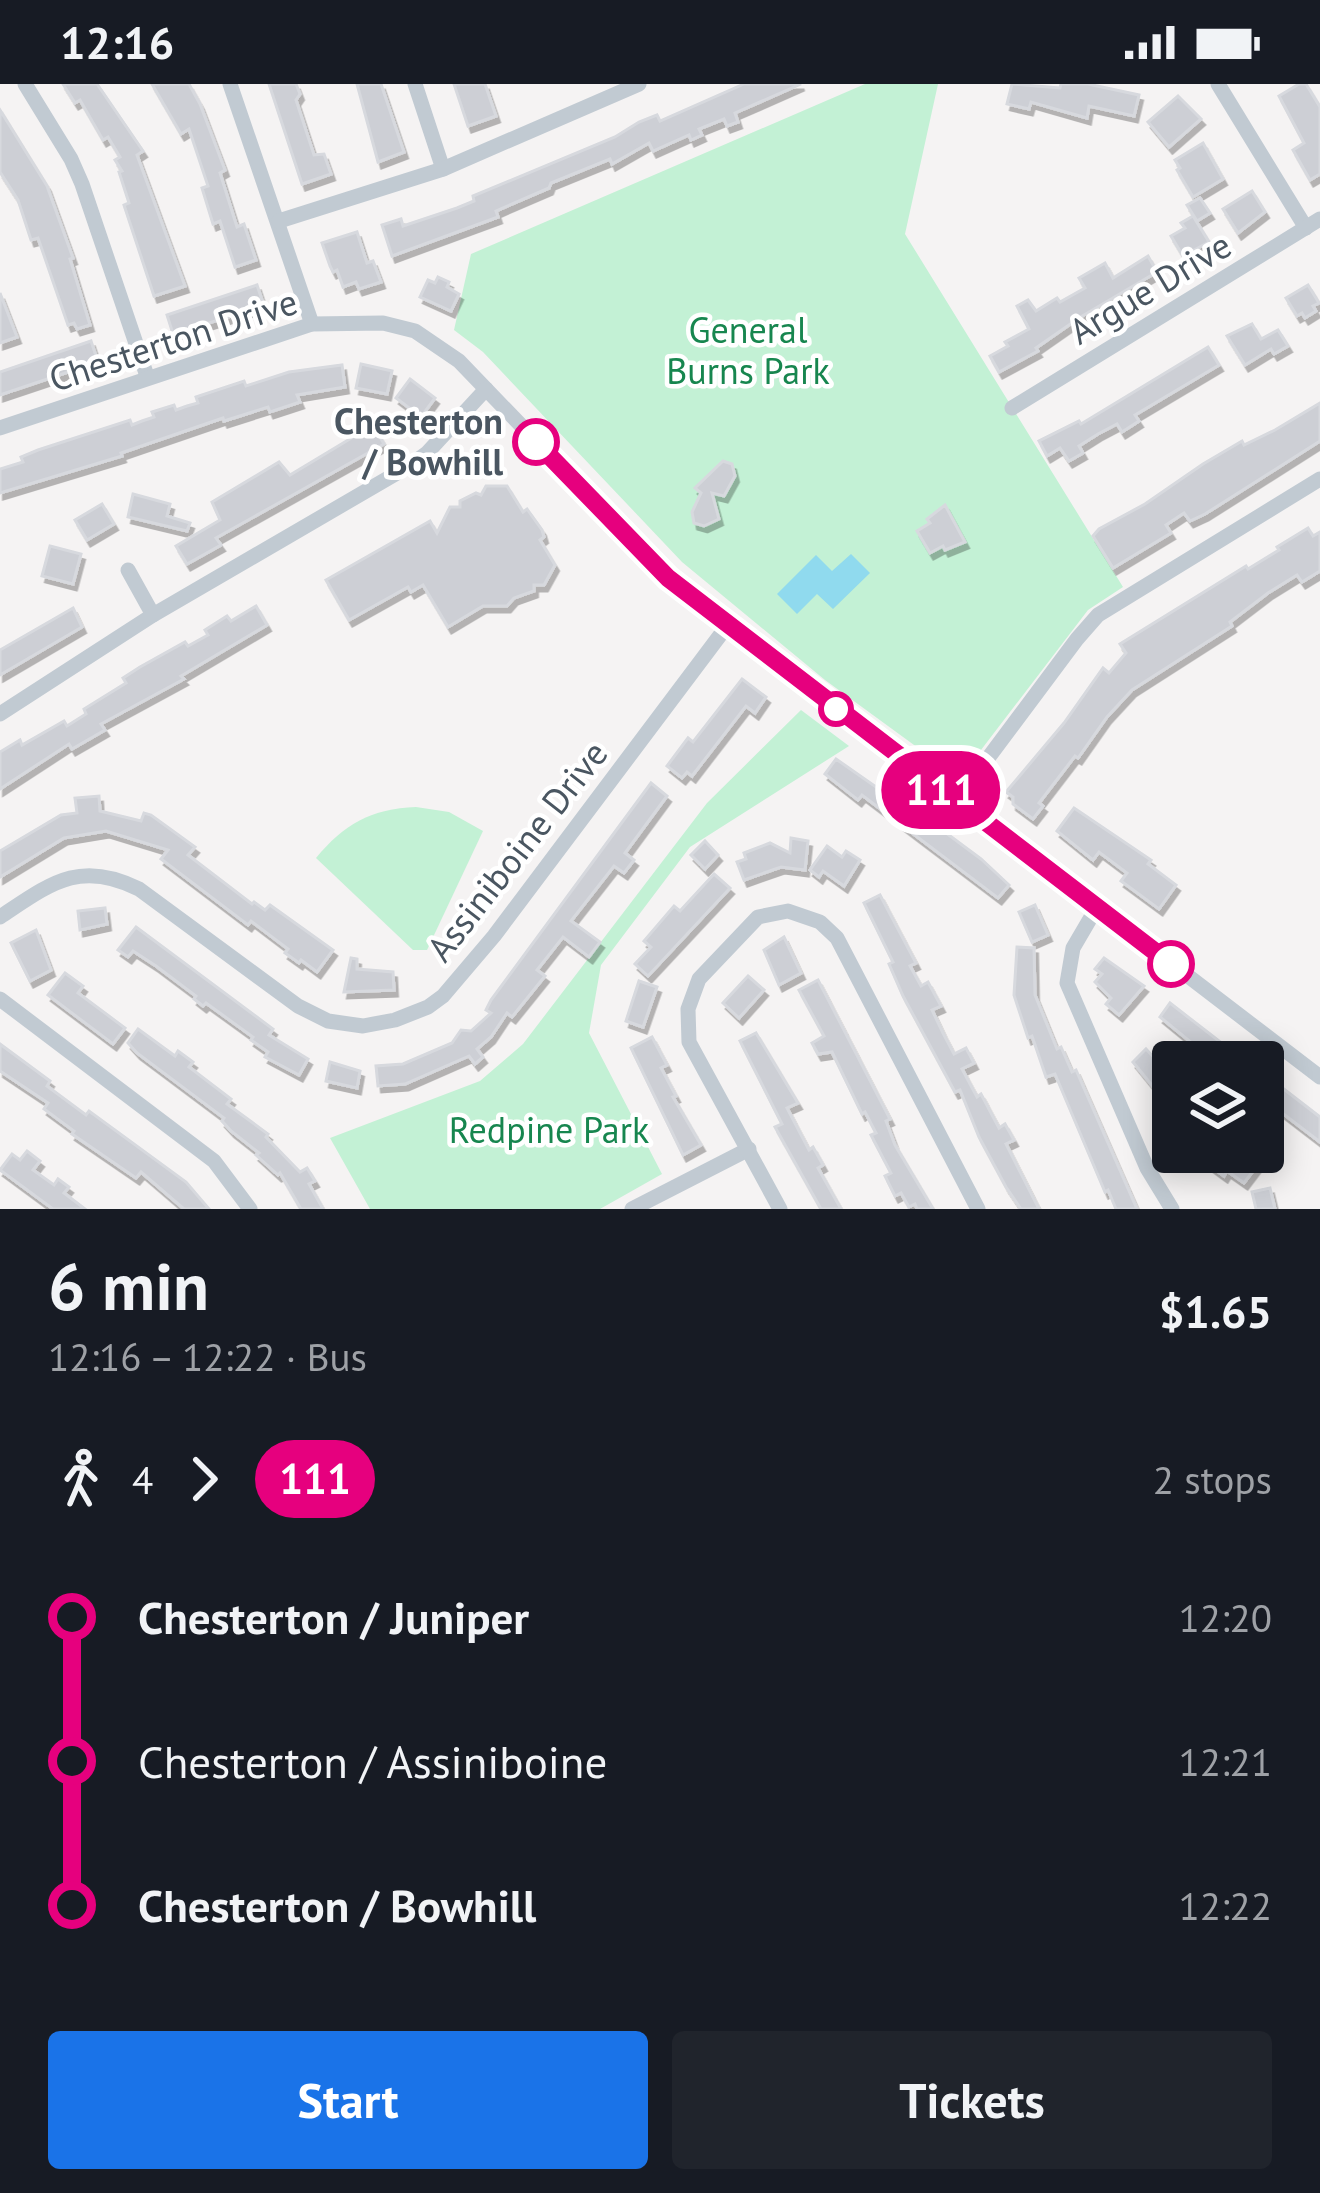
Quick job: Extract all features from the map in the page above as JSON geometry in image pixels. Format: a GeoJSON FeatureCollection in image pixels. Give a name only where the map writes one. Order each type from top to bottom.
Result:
{"type":"FeatureCollection","features":[{"type":"Feature","properties":{"kind":"street"},"geometry":{"type":"LineString","coordinates":[[25,84],[77,172],[147,376]]}},
{"type":"Feature","properties":{"kind":"street"},"geometry":{"type":"LineString","coordinates":[[230,84],[312,324]]}},
{"type":"Feature","properties":{"kind":"street"},"geometry":{"type":"LineString","coordinates":[[415,84],[443,169]]}},
{"type":"Feature","properties":{"kind":"street"},"geometry":{"type":"LineString","coordinates":[[278,221],[443,169],[616,88],[639,84]]}},
{"type":"Feature","properties":{"kind":"street"},"geometry":{"type":"LineString","coordinates":[[1218,84],[1313,223]]}},
{"type":"Feature","properties":{"kind":"street","name":"Argue Drive"},"geometry":{"type":"LineString","coordinates":[[1012,407],[1313,223]]}},
{"type":"Feature","properties":{"kind":"street","name":"Chesterton Drive"},"geometry":{"type":"LineString","coordinates":[[0,428],[312,324],[383,323],[415,331],[459,361],[644,555],[727,626],[1320,1077]]}},
{"type":"Feature","properties":{"kind":"street"},"geometry":{"type":"LineString","coordinates":[[0,714],[152,615],[409,466],[427,453],[486,388]]}},
{"type":"Feature","properties":{"kind":"street"},"geometry":{"type":"LineString","coordinates":[[956,801],[1098,615],[1320,479]]}},
{"type":"Feature","properties":{"kind":"street"},"geometry":{"type":"LineString","coordinates":[[128,570],[152,615]]}},
{"type":"Feature","properties":{"kind":"street","name":"Assiniboine Drive"},"geometry":{"type":"LineString","coordinates":[[0,917],[57,880],[89,874],[139,890],[298,1006],[328,1021],[363,1026],[428,1007],[494,936],[727,626]]}},
{"type":"Feature","properties":{"kind":"street"},"geometry":{"type":"LineString","coordinates":[[1097,908],[1073,948],[1067,983],[1138,1148],[1172,1209]]}},
{"type":"Feature","properties":{"kind":"street"},"geometry":{"type":"LineString","coordinates":[[780,1209],[689,1042],[688,1010],[699,979],[758,917],[788,911],[820,922],[836,938],[978,1209]]}},
{"type":"Feature","properties":{"kind":"street"},"geometry":{"type":"LineString","coordinates":[[0,999],[214,1161],[250,1209]]}},
{"type":"Feature","properties":{"kind":"street"},"geometry":{"type":"LineString","coordinates":[[632,1209],[749,1149]]}},
{"type":"Feature","properties":{"kind":"green space","name":"General Burns Park"},"geometry":{"type":"Polygon","coordinates":[[[865,84],[938,84],[905,234],[1123,587],[1088,610],[968,767],[951,772],[825,680],[682,562],[483,352],[454,330],[471,254],[865,84]]]}},
{"type":"Feature","properties":{"kind":"green space","name":"Redpine Park"},"geometry":{"type":"Polygon","coordinates":[[[801,710],[849,746],[690,847],[601,965],[589,1033],[662,1174],[600,1209],[370,1209],[330,1138],[480,1081],[523,1044],[707,803],[801,710]]]}},
{"type":"Feature","properties":{"kind":"green space"},"geometry":{"type":"Polygon","coordinates":[[[416,807],[449,812],[483,831],[427,950],[413,950],[316,858],[360,820],[416,807]]]}},
{"type":"Feature","properties":{"kind":"water"},"geometry":{"type":"Polygon","coordinates":[[[851,554],[870,573],[833,609],[817,594],[797,614],[777,594],[816,555],[832,571],[851,554]]]}},
{"type":"Feature","properties":{"kind":"building"},"geometry":{"type":"Polygon","coordinates":[[[63,84],[97,84],[143,151],[137,155],[185,286],[154,296],[124,205],[129,203],[115,160],[120,157],[63,84]]]}},
{"type":"Feature","properties":{"kind":"building"},"geometry":{"type":"Polygon","coordinates":[[[152,84],[189,84],[225,170],[220,173],[237,227],[244,224],[256,260],[235,267],[220,221],[213,224],[202,188],[208,186],[189,129],[181,134],[152,84]]]}},
{"type":"Feature","properties":{"kind":"building"},"geometry":{"type":"Polygon","coordinates":[[[269,84],[296,84],[300,94],[296,100],[314,155],[324,154],[331,174],[302,184],[269,84]]]}},
{"type":"Feature","properties":{"kind":"building"},"geometry":{"type":"Polygon","coordinates":[[[357,84],[381,84],[404,152],[378,162],[357,84]]]}},
{"type":"Feature","properties":{"kind":"building"},"geometry":{"type":"Polygon","coordinates":[[[454,84],[485,84],[496,116],[468,126],[454,84]]]}},
{"type":"Feature","properties":{"kind":"building"},"geometry":{"type":"Polygon","coordinates":[[[744,84],[801,84],[735,113],[738,122],[727,126],[724,119],[699,129],[702,135],[691,140],[689,135],[653,151],[649,143],[612,164],[610,159],[551,183],[496,211],[498,217],[392,256],[382,225],[401,219],[403,226],[457,208],[474,201],[473,196],[615,137],[639,122],[657,115],[660,121],[744,84]]]}},
{"type":"Feature","properties":{"kind":"building"},"geometry":{"type":"Polygon","coordinates":[[[1012,84],[1060,88],[1061,84],[1088,84],[1139,95],[1134,116],[1089,106],[1087,118],[1031,102],[1029,109],[1007,104],[1012,84]]]}},
{"type":"Feature","properties":{"kind":"building"},"geometry":{"type":"Polygon","coordinates":[[[1306,84],[1320,107],[1320,174],[1310,180],[1293,150],[1304,143],[1279,96],[1306,84]]]}},
{"type":"Feature","properties":{"kind":"building"},"geometry":{"type":"Polygon","coordinates":[[[1178,96],[1201,119],[1169,147],[1148,122],[1178,96]]]}},
{"type":"Feature","properties":{"kind":"building"},"geometry":{"type":"Polygon","coordinates":[[[0,110],[47,186],[90,325],[77,329],[74,323],[68,325],[38,238],[31,240],[18,200],[0,172],[0,110]]]}},
{"type":"Feature","properties":{"kind":"building"},"geometry":{"type":"Polygon","coordinates":[[[1203,143],[1223,179],[1193,197],[1175,160],[1203,143]]]}},
{"type":"Feature","properties":{"kind":"building"},"geometry":{"type":"Polygon","coordinates":[[[1252,191],[1265,212],[1238,233],[1223,209],[1252,191]]]}},
{"type":"Feature","properties":{"kind":"building"},"geometry":{"type":"Polygon","coordinates":[[[1200,198],[1210,213],[1197,221],[1187,205],[1200,198]]]}},
{"type":"Feature","properties":{"kind":"building"},"geometry":{"type":"Polygon","coordinates":[[[1193,216],[1209,242],[1183,256],[1171,236],[1193,216]]]}},
{"type":"Feature","properties":{"kind":"building"},"geometry":{"type":"Polygon","coordinates":[[[357,232],[367,263],[373,261],[381,282],[359,289],[356,282],[343,287],[322,243],[357,232]]]}},
{"type":"Feature","properties":{"kind":"building"},"geometry":{"type":"Polygon","coordinates":[[[1148,256],[1157,272],[999,372],[990,356],[1029,329],[1017,306],[1028,300],[1036,311],[1057,298],[1060,302],[1085,288],[1079,278],[1105,263],[1113,278],[1148,256]]]}},
{"type":"Feature","properties":{"kind":"building"},"geometry":{"type":"Polygon","coordinates":[[[438,277],[459,294],[451,311],[420,297],[428,280],[435,283],[438,277]]]}},
{"type":"Feature","properties":{"kind":"building"},"geometry":{"type":"Polygon","coordinates":[[[257,285],[264,306],[173,334],[167,315],[257,285]]]}},
{"type":"Feature","properties":{"kind":"building"},"geometry":{"type":"Polygon","coordinates":[[[1308,285],[1319,303],[1305,318],[1302,313],[1297,316],[1286,298],[1308,285]]]}},
{"type":"Feature","properties":{"kind":"building"},"geometry":{"type":"Polygon","coordinates":[[[0,293],[17,337],[0,343],[0,293]]]}},
{"type":"Feature","properties":{"kind":"building"},"geometry":{"type":"Polygon","coordinates":[[[1252,324],[1261,339],[1278,330],[1288,346],[1274,354],[1271,349],[1245,365],[1227,336],[1252,324]]]}},
{"type":"Feature","properties":{"kind":"building"},"geometry":{"type":"Polygon","coordinates":[[[91,341],[98,362],[0,395],[0,372],[91,341]]]}},
{"type":"Feature","properties":{"kind":"building"},"geometry":{"type":"Polygon","coordinates":[[[1208,347],[1219,365],[1135,415],[1139,421],[1122,432],[1117,424],[1098,434],[1079,446],[1083,453],[1069,461],[1060,448],[1047,456],[1039,441],[1081,424],[1208,347]]]}},
{"type":"Feature","properties":{"kind":"building"},"geometry":{"type":"Polygon","coordinates":[[[361,364],[392,371],[387,394],[356,388],[361,364]]]}},
{"type":"Feature","properties":{"kind":"building"},"geometry":{"type":"Polygon","coordinates":[[[342,365],[345,387],[297,395],[300,402],[270,412],[268,407],[223,418],[122,456],[0,493],[0,469],[23,462],[21,457],[38,450],[130,420],[132,425],[174,405],[176,410],[198,403],[196,397],[244,381],[246,386],[289,372],[342,365]]]}},
{"type":"Feature","properties":{"kind":"building"},"geometry":{"type":"Polygon","coordinates":[[[410,379],[435,398],[421,417],[396,398],[410,379]]]}},
{"type":"Feature","properties":{"kind":"building"},"geometry":{"type":"Polygon","coordinates":[[[1320,403],[1320,441],[1205,514],[1190,521],[1184,513],[1166,525],[1171,533],[1113,568],[1093,536],[1099,529],[1242,441],[1244,445],[1275,430],[1320,403]]]}},
{"type":"Feature","properties":{"kind":"building"},"geometry":{"type":"Polygon","coordinates":[[[373,425],[384,444],[216,538],[221,545],[187,564],[176,546],[220,520],[212,502],[279,462],[290,475],[373,425]]]}},
{"type":"Feature","properties":{"kind":"building"},"geometry":{"type":"Polygon","coordinates":[[[723,461],[732,464],[735,476],[724,496],[712,493],[719,519],[704,526],[694,523],[692,512],[701,493],[695,488],[723,461]]]}},
{"type":"Feature","properties":{"kind":"building"},"geometry":{"type":"Polygon","coordinates":[[[486,486],[507,486],[523,512],[527,509],[542,530],[540,540],[555,565],[544,585],[534,585],[534,591],[507,606],[483,606],[448,627],[423,585],[411,592],[408,587],[349,620],[326,580],[430,521],[437,533],[450,507],[460,507],[460,501],[476,493],[481,495],[486,486]]]}},
{"type":"Feature","properties":{"kind":"building"},"geometry":{"type":"Polygon","coordinates":[[[133,494],[170,504],[167,516],[190,523],[187,531],[128,517],[133,494]]]}},
{"type":"Feature","properties":{"kind":"building"},"geometry":{"type":"Polygon","coordinates":[[[102,504],[114,524],[87,540],[75,520],[102,504]]]}},
{"type":"Feature","properties":{"kind":"building"},"geometry":{"type":"Polygon","coordinates":[[[945,505],[965,542],[930,553],[917,531],[945,505]]]}},
{"type":"Feature","properties":{"kind":"building"},"geometry":{"type":"Polygon","coordinates":[[[1308,528],[1313,536],[1320,532],[1320,571],[1302,582],[1297,575],[1268,593],[1230,622],[1232,626],[1132,690],[1075,756],[1039,803],[1043,806],[1033,819],[1013,804],[1006,792],[1103,668],[1109,673],[1126,653],[1120,644],[1308,528]]]}},
{"type":"Feature","properties":{"kind":"building"},"geometry":{"type":"Polygon","coordinates":[[[50,546],[81,554],[73,584],[42,576],[50,546]]]}},
{"type":"Feature","properties":{"kind":"building"},"geometry":{"type":"Polygon","coordinates":[[[256,606],[267,625],[181,676],[184,679],[101,724],[105,730],[72,749],[69,744],[0,789],[0,752],[64,721],[67,726],[86,714],[84,709],[126,683],[123,678],[140,667],[208,635],[205,630],[227,616],[231,621],[256,606]]]}},
{"type":"Feature","properties":{"kind":"building"},"geometry":{"type":"Polygon","coordinates":[[[73,608],[82,627],[0,675],[0,650],[73,608]]]}},
{"type":"Feature","properties":{"kind":"building"},"geometry":{"type":"Polygon","coordinates":[[[742,679],[766,697],[755,713],[746,706],[692,776],[687,772],[682,778],[667,766],[688,738],[693,742],[742,679]]]}},
{"type":"Feature","properties":{"kind":"building"},"geometry":{"type":"Polygon","coordinates":[[[836,759],[876,787],[879,783],[1009,885],[998,898],[862,795],[858,800],[825,774],[836,759]]]}},
{"type":"Feature","properties":{"kind":"building"},"geometry":{"type":"Polygon","coordinates":[[[651,783],[667,796],[625,853],[634,860],[624,873],[614,866],[571,921],[600,942],[589,957],[563,937],[537,970],[545,976],[512,1017],[507,1013],[477,1049],[483,1057],[475,1064],[469,1056],[405,1084],[378,1086],[376,1066],[403,1064],[452,1043],[461,1030],[471,1031],[491,1013],[486,1010],[491,1000],[651,783]]]}},
{"type":"Feature","properties":{"kind":"building"},"geometry":{"type":"Polygon","coordinates":[[[99,796],[100,811],[141,821],[144,813],[151,815],[195,847],[188,855],[252,904],[265,910],[270,905],[333,950],[317,972],[161,859],[168,850],[106,831],[64,838],[0,877],[0,851],[61,815],[77,813],[75,798],[99,796]]]}},
{"type":"Feature","properties":{"kind":"building"},"geometry":{"type":"Polygon","coordinates":[[[1074,808],[1151,860],[1148,864],[1176,885],[1159,909],[1121,881],[1127,873],[1099,852],[1093,860],[1057,831],[1074,808]]]}},
{"type":"Feature","properties":{"kind":"building"},"geometry":{"type":"Polygon","coordinates":[[[791,838],[808,841],[805,870],[781,867],[744,880],[737,862],[746,859],[744,853],[770,843],[790,853],[791,838]]]}},
{"type":"Feature","properties":{"kind":"building"},"geometry":{"type":"Polygon","coordinates":[[[705,841],[718,855],[705,869],[691,855],[705,841]]]}},
{"type":"Feature","properties":{"kind":"building"},"geometry":{"type":"Polygon","coordinates":[[[827,846],[842,857],[846,851],[860,860],[844,886],[823,871],[819,877],[810,870],[827,846]]]}},
{"type":"Feature","properties":{"kind":"building"},"geometry":{"type":"Polygon","coordinates":[[[714,874],[730,888],[648,976],[635,964],[651,947],[644,941],[674,906],[680,911],[714,874]]]}},
{"type":"Feature","properties":{"kind":"building"},"geometry":{"type":"Polygon","coordinates":[[[880,895],[916,963],[910,966],[921,986],[928,982],[941,1006],[932,1010],[954,1054],[966,1048],[974,1063],[962,1069],[977,1097],[981,1094],[999,1128],[1005,1124],[1014,1140],[1006,1144],[1039,1209],[1021,1209],[1006,1187],[960,1090],[955,1092],[903,996],[889,964],[893,962],[864,903],[880,895]]]}},
{"type":"Feature","properties":{"kind":"building"},"geometry":{"type":"Polygon","coordinates":[[[1035,905],[1048,935],[1032,942],[1019,912],[1035,905]]]}},
{"type":"Feature","properties":{"kind":"building"},"geometry":{"type":"Polygon","coordinates":[[[105,908],[107,924],[80,930],[78,911],[105,908]]]}},
{"type":"Feature","properties":{"kind":"building"},"geometry":{"type":"Polygon","coordinates":[[[136,927],[273,1029],[269,1035],[308,1059],[299,1075],[265,1057],[268,1052],[253,1037],[206,1003],[203,1006],[156,966],[133,951],[128,957],[118,950],[136,927]]]}},
{"type":"Feature","properties":{"kind":"building"},"geometry":{"type":"Polygon","coordinates":[[[36,930],[51,970],[30,981],[11,943],[36,930]]]}},
{"type":"Feature","properties":{"kind":"building"},"geometry":{"type":"Polygon","coordinates":[[[784,937],[801,973],[779,985],[764,950],[784,937]]]}},
{"type":"Feature","properties":{"kind":"building"},"geometry":{"type":"Polygon","coordinates":[[[1017,947],[1034,948],[1035,995],[1057,1049],[1061,1047],[1072,1072],[1076,1070],[1137,1209],[1116,1209],[1108,1190],[1105,1192],[1055,1074],[1046,1077],[1032,1036],[1028,1038],[1014,995],[1017,947]]]}},
{"type":"Feature","properties":{"kind":"building"},"geometry":{"type":"Polygon","coordinates":[[[351,958],[357,959],[357,969],[393,972],[394,990],[344,992],[351,958]]]}},
{"type":"Feature","properties":{"kind":"building"},"geometry":{"type":"Polygon","coordinates":[[[1104,958],[1144,986],[1119,1015],[1106,1004],[1111,998],[1095,982],[1102,974],[1095,969],[1104,958]]]}},
{"type":"Feature","properties":{"kind":"building"},"geometry":{"type":"Polygon","coordinates":[[[65,973],[83,986],[78,993],[125,1028],[113,1044],[48,995],[65,973]]]}},
{"type":"Feature","properties":{"kind":"building"},"geometry":{"type":"Polygon","coordinates":[[[748,976],[764,990],[739,1018],[723,1003],[748,976]]]}},
{"type":"Feature","properties":{"kind":"building"},"geometry":{"type":"Polygon","coordinates":[[[818,980],[890,1119],[886,1121],[895,1145],[933,1209],[909,1207],[901,1193],[895,1196],[885,1176],[891,1173],[865,1112],[862,1114],[832,1052],[818,1054],[812,1043],[824,1036],[799,990],[818,980]]]}},
{"type":"Feature","properties":{"kind":"building"},"geometry":{"type":"Polygon","coordinates":[[[639,981],[657,987],[643,1027],[626,1021],[639,981]]]}},
{"type":"Feature","properties":{"kind":"building"},"geometry":{"type":"Polygon","coordinates":[[[1170,1003],[1219,1041],[1189,1041],[1160,1017],[1170,1003]]]}},
{"type":"Feature","properties":{"kind":"building"},"geometry":{"type":"Polygon","coordinates":[[[138,1029],[175,1056],[178,1051],[193,1062],[189,1067],[231,1099],[227,1104],[268,1134],[300,1172],[307,1168],[315,1181],[309,1184],[323,1209],[301,1209],[280,1173],[231,1131],[224,1118],[137,1053],[128,1043],[138,1029]]]}},
{"type":"Feature","properties":{"kind":"building"},"geometry":{"type":"Polygon","coordinates":[[[756,1033],[798,1103],[787,1108],[809,1150],[813,1147],[823,1165],[818,1168],[841,1209],[821,1209],[775,1127],[782,1124],[740,1041],[756,1033]]]}},
{"type":"Feature","properties":{"kind":"building"},"geometry":{"type":"Polygon","coordinates":[[[652,1037],[667,1065],[661,1068],[673,1097],[701,1145],[683,1155],[631,1048],[652,1037]]]}},
{"type":"Feature","properties":{"kind":"building"},"geometry":{"type":"Polygon","coordinates":[[[0,1044],[86,1115],[89,1111],[186,1182],[209,1209],[184,1209],[141,1172],[136,1178],[72,1134],[44,1109],[48,1103],[0,1071],[0,1044]]]}},
{"type":"Feature","properties":{"kind":"building"},"geometry":{"type":"Polygon","coordinates":[[[1146,1049],[1152,1055],[1152,1085],[1133,1062],[1146,1049]]]}},
{"type":"Feature","properties":{"kind":"building"},"geometry":{"type":"Polygon","coordinates":[[[330,1062],[360,1071],[357,1088],[326,1081],[330,1062]]]}},
{"type":"Feature","properties":{"kind":"building"},"geometry":{"type":"Polygon","coordinates":[[[1284,1089],[1320,1117],[1320,1142],[1284,1114],[1284,1089]]]}},
{"type":"Feature","properties":{"kind":"building"},"geometry":{"type":"Polygon","coordinates":[[[27,1151],[40,1161],[33,1170],[54,1185],[58,1179],[69,1187],[64,1193],[85,1209],[53,1209],[0,1170],[12,1154],[20,1160],[27,1151]]]}},
{"type":"Feature","properties":{"kind":"building"},"geometry":{"type":"Polygon","coordinates":[[[1230,1173],[1252,1173],[1244,1183],[1230,1173]]]}},
{"type":"Feature","properties":{"kind":"building"},"geometry":{"type":"Polygon","coordinates":[[[1270,1188],[1275,1209],[1256,1209],[1252,1192],[1270,1188]]]}},
{"type":"Feature","properties":{"kind":"bus line","name":"111"},"geometry":{"type":"LineString","coordinates":[[536,442],[668,578],[1171,964]]}},
{"type":"Feature","properties":{"kind":"place","name":"Chesterton / Bowhill"},"geometry":{"type":"Point","coordinates":[536,442]}}]}
